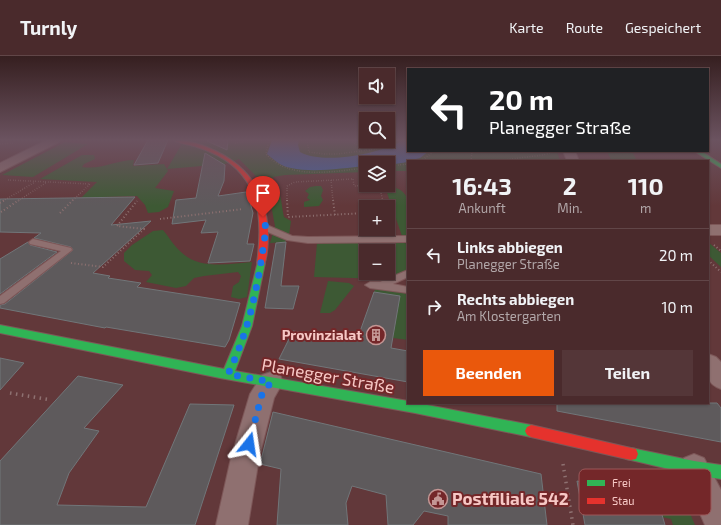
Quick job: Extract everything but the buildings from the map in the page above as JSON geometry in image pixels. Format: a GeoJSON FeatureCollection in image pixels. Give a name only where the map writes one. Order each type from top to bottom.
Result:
{"type":"FeatureCollection","features":[{"type":"Feature","properties":{"kind":"main road"},"geometry":{"type":"LineString","coordinates":[[228,374],[239,353],[254,306],[266,228],[261,206],[251,181],[233,162]]}},
{"type":"Feature","properties":{"kind":"main road","name":"Planegger Straße"},"geometry":{"type":"LineString","coordinates":[[0,329],[228,374],[415,408],[558,437],[702,469]]}},
{"type":"Feature","properties":{"kind":"street"},"geometry":{"type":"LineString","coordinates":[[0,168],[12,162]]}},
{"type":"Feature","properties":{"kind":"street"},"geometry":{"type":"LineString","coordinates":[[709,364],[721,379]]}},
{"type":"Feature","properties":{"kind":"street"},"geometry":{"type":"LineString","coordinates":[[232,525],[245,458],[260,399],[271,382]]}},
{"type":"Feature","properties":{"kind":"street"},"geometry":{"type":"LineString","coordinates":[[711,485],[721,523]]}},
{"type":"Feature","properties":{"kind":"lane"},"geometry":{"type":"LineString","coordinates":[[266,228],[290,238],[308,240],[407,238]]}},
{"type":"Feature","properties":{"kind":"lane"},"geometry":{"type":"LineString","coordinates":[[0,301],[68,250],[32,242]]}},
{"type":"Feature","properties":{"kind":"lane"},"geometry":{"type":"LineString","coordinates":[[381,286],[407,273]]}},
{"type":"Feature","properties":{"kind":"lane"},"geometry":{"type":"LineString","coordinates":[[370,285],[407,290]]}},
{"type":"Feature","properties":{"kind":"path"},"geometry":{"type":"LineString","coordinates":[[274,162],[289,169],[319,172],[359,169]]}},
{"type":"Feature","properties":{"kind":"path"},"geometry":{"type":"LineString","coordinates":[[395,165],[407,164]]}},
{"type":"Feature","properties":{"kind":"path"},"geometry":{"type":"LineString","coordinates":[[359,213],[288,216],[287,186],[295,182],[353,179],[354,186],[379,185],[384,200]]}},
{"type":"Feature","properties":{"kind":"path"},"geometry":{"type":"LineString","coordinates":[[7,180],[90,184],[60,213]]}},
{"type":"Feature","properties":{"kind":"path"},"geometry":{"type":"LineString","coordinates":[[331,180],[335,215]]}},
{"type":"Feature","properties":{"kind":"path"},"geometry":{"type":"LineString","coordinates":[[0,203],[36,181]]}},
{"type":"Feature","properties":{"kind":"path"},"geometry":{"type":"LineString","coordinates":[[1,212],[47,182]]}},
{"type":"Feature","properties":{"kind":"path"},"geometry":{"type":"LineString","coordinates":[[69,263],[103,267],[144,229],[117,226],[137,201]]}},
{"type":"Feature","properties":{"kind":"path"},"geometry":{"type":"LineString","coordinates":[[160,219],[261,206]]}},
{"type":"Feature","properties":{"kind":"path"},"geometry":{"type":"LineString","coordinates":[[0,208],[6,208]]}},
{"type":"Feature","properties":{"kind":"path"},"geometry":{"type":"LineString","coordinates":[[709,261],[721,272]]}},
{"type":"Feature","properties":{"kind":"path"},"geometry":{"type":"LineString","coordinates":[[10,393],[51,400]]}},
{"type":"Feature","properties":{"kind":"path"},"geometry":{"type":"LineString","coordinates":[[558,437],[573,525]]}},
{"type":"Feature","properties":{"kind":"green space"},"geometry":{"type":"Polygon","coordinates":[[[27,162],[58,162],[33,177],[2,175],[27,162]]]}},
{"type":"Feature","properties":{"kind":"green space"},"geometry":{"type":"Polygon","coordinates":[[[70,162],[89,162],[82,167],[89,168],[121,162],[134,162],[133,166],[164,164],[168,171],[155,188],[174,191],[168,207],[159,212],[148,213],[145,205],[137,196],[80,199],[97,182],[40,179],[70,162]]]}},
{"type":"Feature","properties":{"kind":"green space"},"geometry":{"type":"Polygon","coordinates":[[[171,162],[231,162],[225,164],[167,169],[171,162]]]}},
{"type":"Feature","properties":{"kind":"green space"},"geometry":{"type":"Polygon","coordinates":[[[242,162],[359,162],[359,172],[285,175],[273,177],[280,195],[284,217],[291,221],[289,235],[285,242],[270,243],[275,226],[271,205],[259,179],[242,162]]]}},
{"type":"Feature","properties":{"kind":"green space"},"geometry":{"type":"Polygon","coordinates":[[[395,162],[407,162],[407,171],[395,171],[395,162]]]}},
{"type":"Feature","properties":{"kind":"green space"},"geometry":{"type":"Polygon","coordinates":[[[321,186],[323,190],[321,196],[323,200],[319,206],[304,207],[304,202],[310,200],[307,198],[309,194],[305,191],[310,187],[321,186]]]}},
{"type":"Feature","properties":{"kind":"green space"},"geometry":{"type":"Polygon","coordinates":[[[395,188],[402,191],[407,199],[407,235],[402,236],[395,216],[395,200],[390,200],[387,192],[395,192],[395,188]]]}},
{"type":"Feature","properties":{"kind":"green space"},"geometry":{"type":"Polygon","coordinates":[[[163,230],[181,252],[188,258],[206,264],[252,262],[247,297],[239,299],[231,297],[233,286],[239,282],[241,276],[238,272],[194,278],[186,286],[176,288],[146,282],[152,275],[149,271],[135,270],[124,261],[124,253],[132,245],[153,231],[163,230]]]}},
{"type":"Feature","properties":{"kind":"green space"},"geometry":{"type":"Polygon","coordinates":[[[397,241],[407,244],[407,270],[395,276],[395,244],[359,244],[359,278],[314,277],[317,243],[397,241]]]}},
{"type":"Feature","properties":{"kind":"green space"},"geometry":{"type":"Polygon","coordinates":[[[709,243],[721,253],[721,267],[709,256],[709,243]]]}},
{"type":"Feature","properties":{"kind":"green space"},"geometry":{"type":"Polygon","coordinates":[[[328,281],[349,283],[354,286],[335,310],[330,313],[320,313],[328,281]]]}},
{"type":"Feature","properties":{"kind":"green space"},"geometry":{"type":"Polygon","coordinates":[[[376,288],[407,294],[407,340],[393,338],[400,296],[374,292],[376,288]]]}},
{"type":"Feature","properties":{"kind":"green space"},"geometry":{"type":"Polygon","coordinates":[[[661,515],[691,515],[695,525],[673,525],[671,519],[662,517],[661,515]]]}},
{"type":"Feature","properties":{"kind":"water"},"geometry":{"type":"Polygon","coordinates":[[[277,162],[359,162],[359,167],[338,169],[309,170],[284,166],[277,162]]]}},
{"type":"Feature","properties":{"kind":"water"},"geometry":{"type":"Polygon","coordinates":[[[395,162],[407,162],[395,164],[395,162]]]}},
{"type":"Feature","properties":{"kind":"traffic: fast"},"geometry":{"type":"LineString","coordinates":[[714,162],[721,166]]}},
{"type":"Feature","properties":{"kind":"traffic: fast"},"geometry":{"type":"LineString","coordinates":[[228,374],[247,326],[261,263]]}},
{"type":"Feature","properties":{"kind":"traffic: fast"},"geometry":{"type":"LineString","coordinates":[[0,329],[220,373],[415,408],[531,431]]}},
{"type":"Feature","properties":{"kind":"traffic: fast"},"geometry":{"type":"LineString","coordinates":[[631,454],[701,469]]}},
{"type":"Feature","properties":{"kind":"traffic: fast"},"geometry":{"type":"LineString","coordinates":[[711,471],[721,472]]}},
{"type":"Feature","properties":{"kind":"traffic: jam"},"geometry":{"type":"LineString","coordinates":[[230,162],[249,180],[258,197],[263,216],[264,238],[261,263]]}},
{"type":"Feature","properties":{"kind":"traffic: jam"},"geometry":{"type":"LineString","coordinates":[[531,431],[631,454]]}},
{"type":"Feature","properties":{"kind":"place","name":"Provinzialat"},"geometry":{"type":"Point","coordinates":[376,335]}},
{"type":"Feature","properties":{"kind":"place","name":"Postfiliale 542"},"geometry":{"type":"Point","coordinates":[438,499]}},
{"type":"Feature","properties":{"kind":"route"},"geometry":{"type":"LineString","coordinates":[[249,444],[262,394],[271,382],[228,374],[239,353],[254,306],[266,228],[263,217]]}}]}
